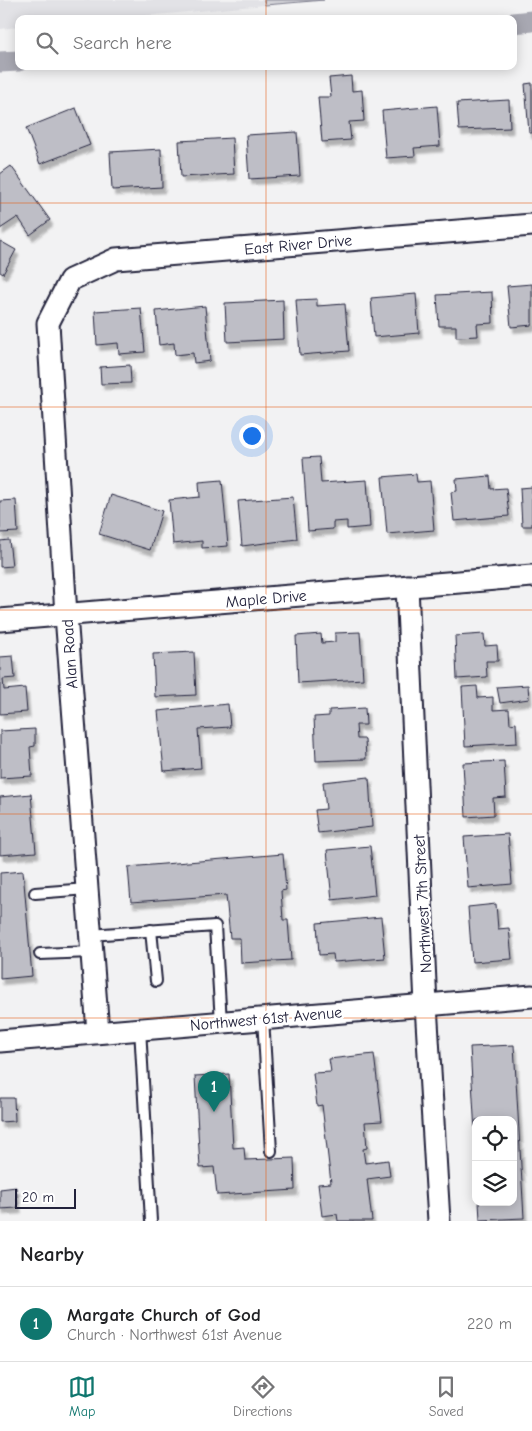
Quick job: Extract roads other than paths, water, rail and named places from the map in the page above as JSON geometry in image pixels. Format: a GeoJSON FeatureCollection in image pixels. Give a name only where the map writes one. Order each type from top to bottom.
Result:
{"type":"FeatureCollection","features":[{"type":"Feature","properties":{"kind":"street","name":"East River Drive"},"geometry":{"type":"LineString","coordinates":[[70,280],[116,259],[532,225]]}},
{"type":"Feature","properties":{"kind":"street","name":"Alan Road"},"geometry":{"type":"LineString","coordinates":[[70,280],[48,323],[66,615],[98,1032]]}},
{"type":"Feature","properties":{"kind":"street","name":"Maple Drive"},"geometry":{"type":"LineString","coordinates":[[0,620],[532,576]]}},
{"type":"Feature","properties":{"kind":"street","name":"Northwest 7th Street"},"geometry":{"type":"LineString","coordinates":[[407,586],[438,1221]]}},
{"type":"Feature","properties":{"kind":"street","name":"Northwest 61st Avenue"},"geometry":{"type":"LineString","coordinates":[[0,1041],[532,996]]}},
{"type":"Feature","properties":{"kind":"lane"},"geometry":{"type":"LineString","coordinates":[[35,893],[87,889]]}},
{"type":"Feature","properties":{"kind":"lane"},"geometry":{"type":"LineString","coordinates":[[40,954],[151,930],[214,926],[221,1022]]}},
{"type":"Feature","properties":{"kind":"lane"},"geometry":{"type":"LineString","coordinates":[[151,930],[156,981]]}},
{"type":"Feature","properties":{"kind":"lane"},"geometry":{"type":"LineString","coordinates":[[263,1018],[271,1151]]}},
{"type":"Feature","properties":{"kind":"lane"},"geometry":{"type":"LineString","coordinates":[[140,1028],[151,1221]]}},
{"type":"Feature","properties":{"kind":"waterway"},"geometry":{"type":"LineString","coordinates":[[517,23],[532,21]]}},
{"type":"Feature","properties":{"kind":"waterway"},"geometry":{"type":"LineString","coordinates":[[0,62],[15,61]]}},
{"type":"Feature","properties":{"kind":"place","name":"Margate Church of God"},"geometry":{"type":"Point","coordinates":[214,1112]}}]}
